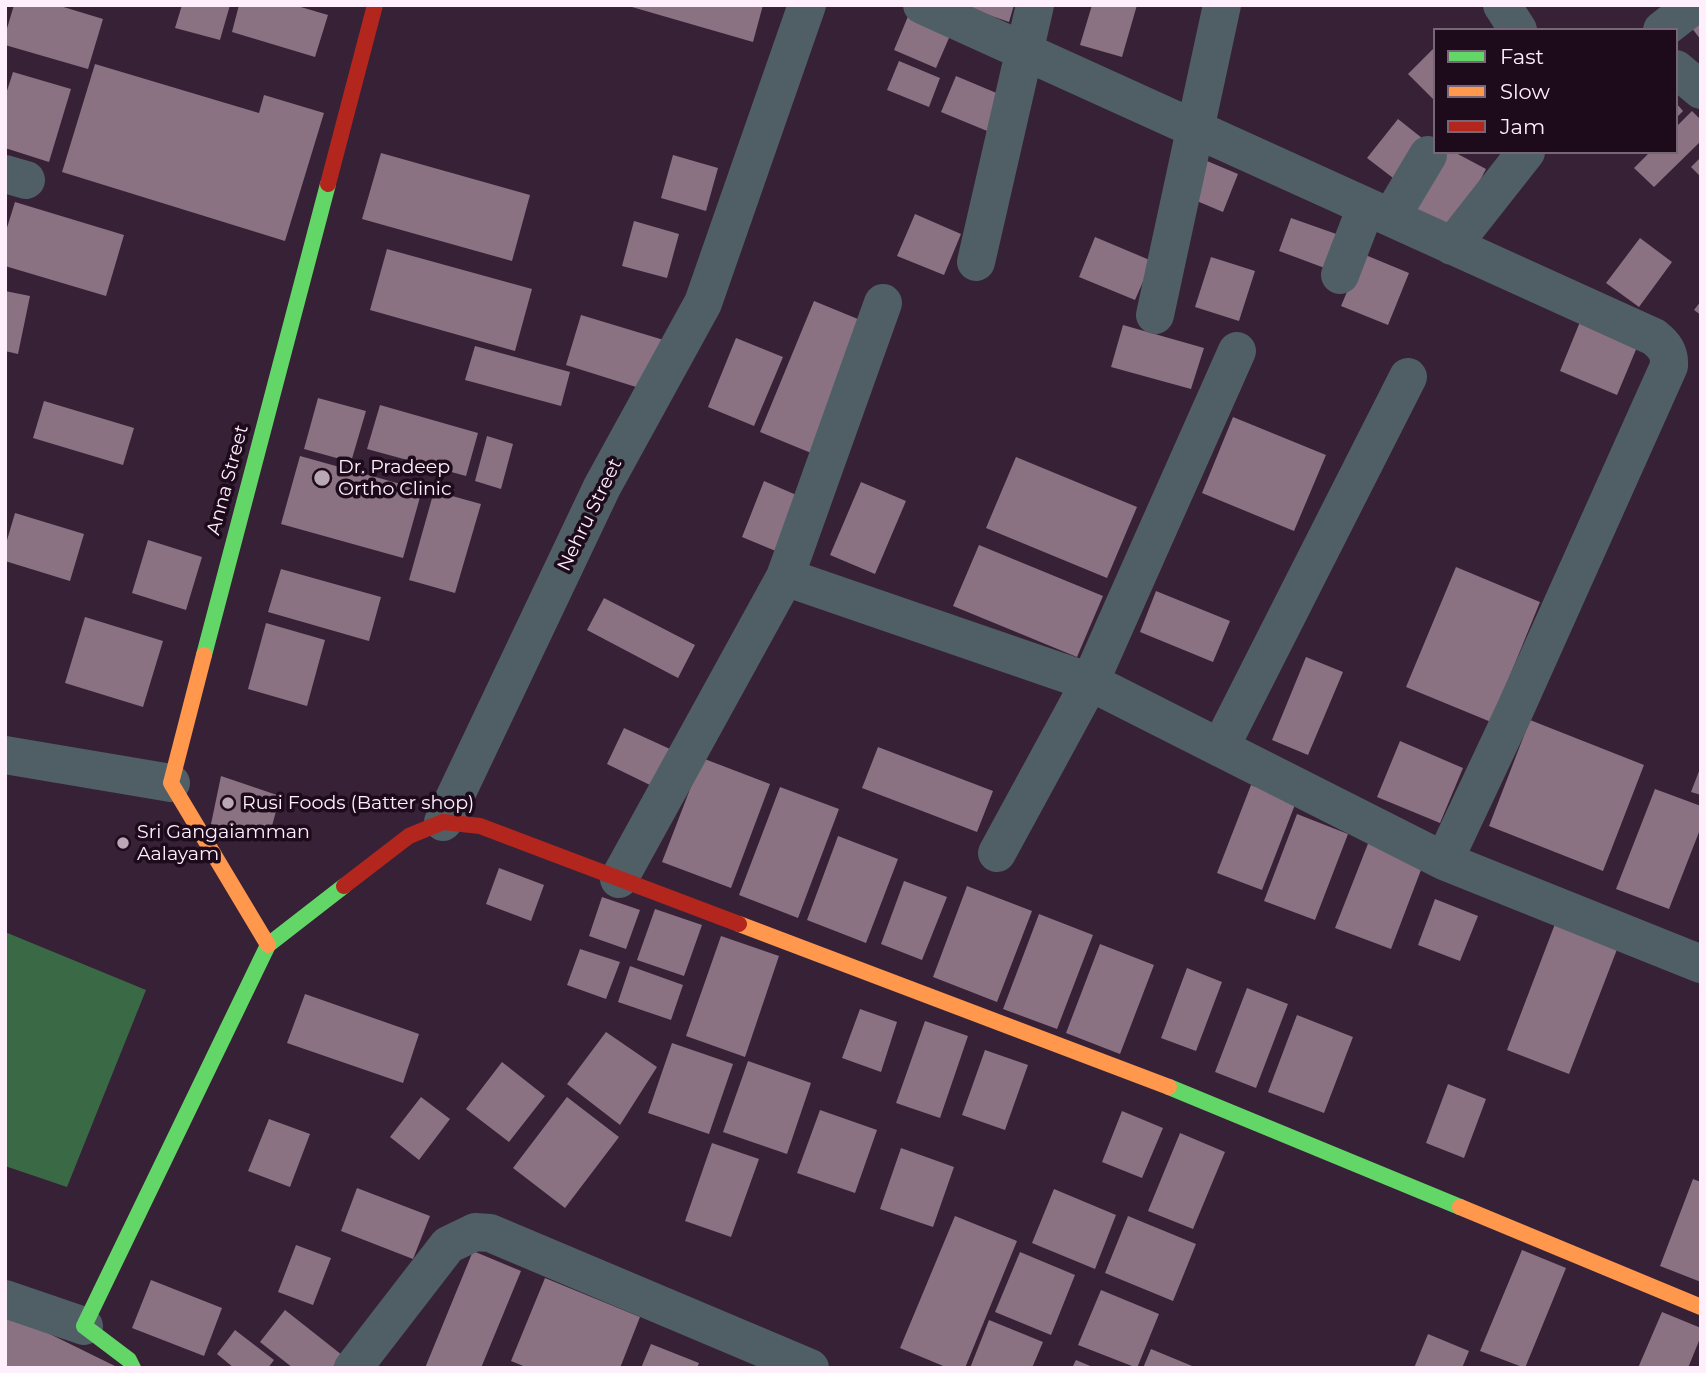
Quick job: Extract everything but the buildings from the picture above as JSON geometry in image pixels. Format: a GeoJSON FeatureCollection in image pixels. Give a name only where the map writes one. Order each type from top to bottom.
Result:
{"type":"FeatureCollection","features":[{"type":"Feature","properties":{"kind":"street","name":"Anna Street"},"geometry":{"type":"LineString","coordinates":[[171,783],[375,5]]}},
{"type":"Feature","properties":{"kind":"street","name":"Nehru Street"},"geometry":{"type":"LineString","coordinates":[[443,822],[602,488],[703,303],[807,5]]}},
{"type":"Feature","properties":{"kind":"street"},"geometry":{"type":"LineString","coordinates":[[922,5],[1654,337],[1665,346],[1669,366],[1444,861]]}},
{"type":"Feature","properties":{"kind":"street"},"geometry":{"type":"LineString","coordinates":[[976,262],[1035,5]]}},
{"type":"Feature","properties":{"kind":"street"},"geometry":{"type":"LineString","coordinates":[[1155,315],[1222,5]]}},
{"type":"Feature","properties":{"kind":"street"},"geometry":{"type":"LineString","coordinates":[[1502,5],[1517,28]]}},
{"type":"Feature","properties":{"kind":"street"},"geometry":{"type":"LineString","coordinates":[[1665,28],[1694,5]]}},
{"type":"Feature","properties":{"kind":"street"},"geometry":{"type":"LineString","coordinates":[[1678,71],[1701,90]]}},
{"type":"Feature","properties":{"kind":"street"},"geometry":{"type":"LineString","coordinates":[[1452,246],[1524,154]]}},
{"type":"Feature","properties":{"kind":"street"},"geometry":{"type":"LineString","coordinates":[[1340,275],[1378,212],[1428,155]]}},
{"type":"Feature","properties":{"kind":"street"},"geometry":{"type":"LineString","coordinates":[[619,879],[785,577],[883,303]]}},
{"type":"Feature","properties":{"kind":"street"},"geometry":{"type":"LineString","coordinates":[[997,853],[1090,682],[1237,351]]}},
{"type":"Feature","properties":{"kind":"street"},"geometry":{"type":"LineString","coordinates":[[1220,748],[1408,377]]}},
{"type":"Feature","properties":{"kind":"street"},"geometry":{"type":"LineString","coordinates":[[785,577],[1090,682],[1444,861],[1701,964]]}},
{"type":"Feature","properties":{"kind":"street"},"geometry":{"type":"LineString","coordinates":[[5,755],[171,783],[268,946]]}},
{"type":"Feature","properties":{"kind":"street"},"geometry":{"type":"LineString","coordinates":[[85,1326],[268,946],[409,836],[443,822],[480,826],[1185,1093],[1701,1307]]}},
{"type":"Feature","properties":{"kind":"street"},"geometry":{"type":"LineString","coordinates":[[353,1368],[448,1245],[475,1231],[490,1233],[810,1368]]}},
{"type":"Feature","properties":{"kind":"street"},"geometry":{"type":"LineString","coordinates":[[5,1299],[85,1326],[129,1360],[133,1368]]}},
{"type":"Feature","properties":{"kind":"shaded area"},"geometry":{"type":"Polygon","coordinates":[[[5,932],[146,990],[67,1187],[5,1166],[5,932]]]}},
{"type":"Feature","properties":{"kind":"traffic: fast"},"geometry":{"type":"LineString","coordinates":[[204,655],[328,184]]}},
{"type":"Feature","properties":{"kind":"traffic: fast"},"geometry":{"type":"LineString","coordinates":[[133,1368],[129,1360],[84,1326],[268,945],[344,886]]}},
{"type":"Feature","properties":{"kind":"traffic: fast"},"geometry":{"type":"LineString","coordinates":[[1169,1087],[1460,1207]]}},
{"type":"Feature","properties":{"kind":"traffic: slow"},"geometry":{"type":"LineString","coordinates":[[204,655],[171,783],[268,945]]}},
{"type":"Feature","properties":{"kind":"traffic: slow"},"geometry":{"type":"LineString","coordinates":[[739,924],[1169,1087]]}},
{"type":"Feature","properties":{"kind":"traffic: slow"},"geometry":{"type":"LineString","coordinates":[[1460,1207],[1701,1307]]}},
{"type":"Feature","properties":{"kind":"traffic: jam"},"geometry":{"type":"LineString","coordinates":[[328,184],[375,5]]}},
{"type":"Feature","properties":{"kind":"traffic: jam"},"geometry":{"type":"LineString","coordinates":[[344,886],[409,836],[443,822],[480,826],[739,924]]}},
{"type":"Feature","properties":{"kind":"place","name":"Dr. Pradeep Ortho Clinic"},"geometry":{"type":"Point","coordinates":[322,478]}},
{"type":"Feature","properties":{"kind":"place","name":"Rusi Foods (Batter shop)"},"geometry":{"type":"Point","coordinates":[228,803]}},
{"type":"Feature","properties":{"kind":"place","name":"Sri Gangaiamman Aalayam"},"geometry":{"type":"Point","coordinates":[123,843]}}]}
